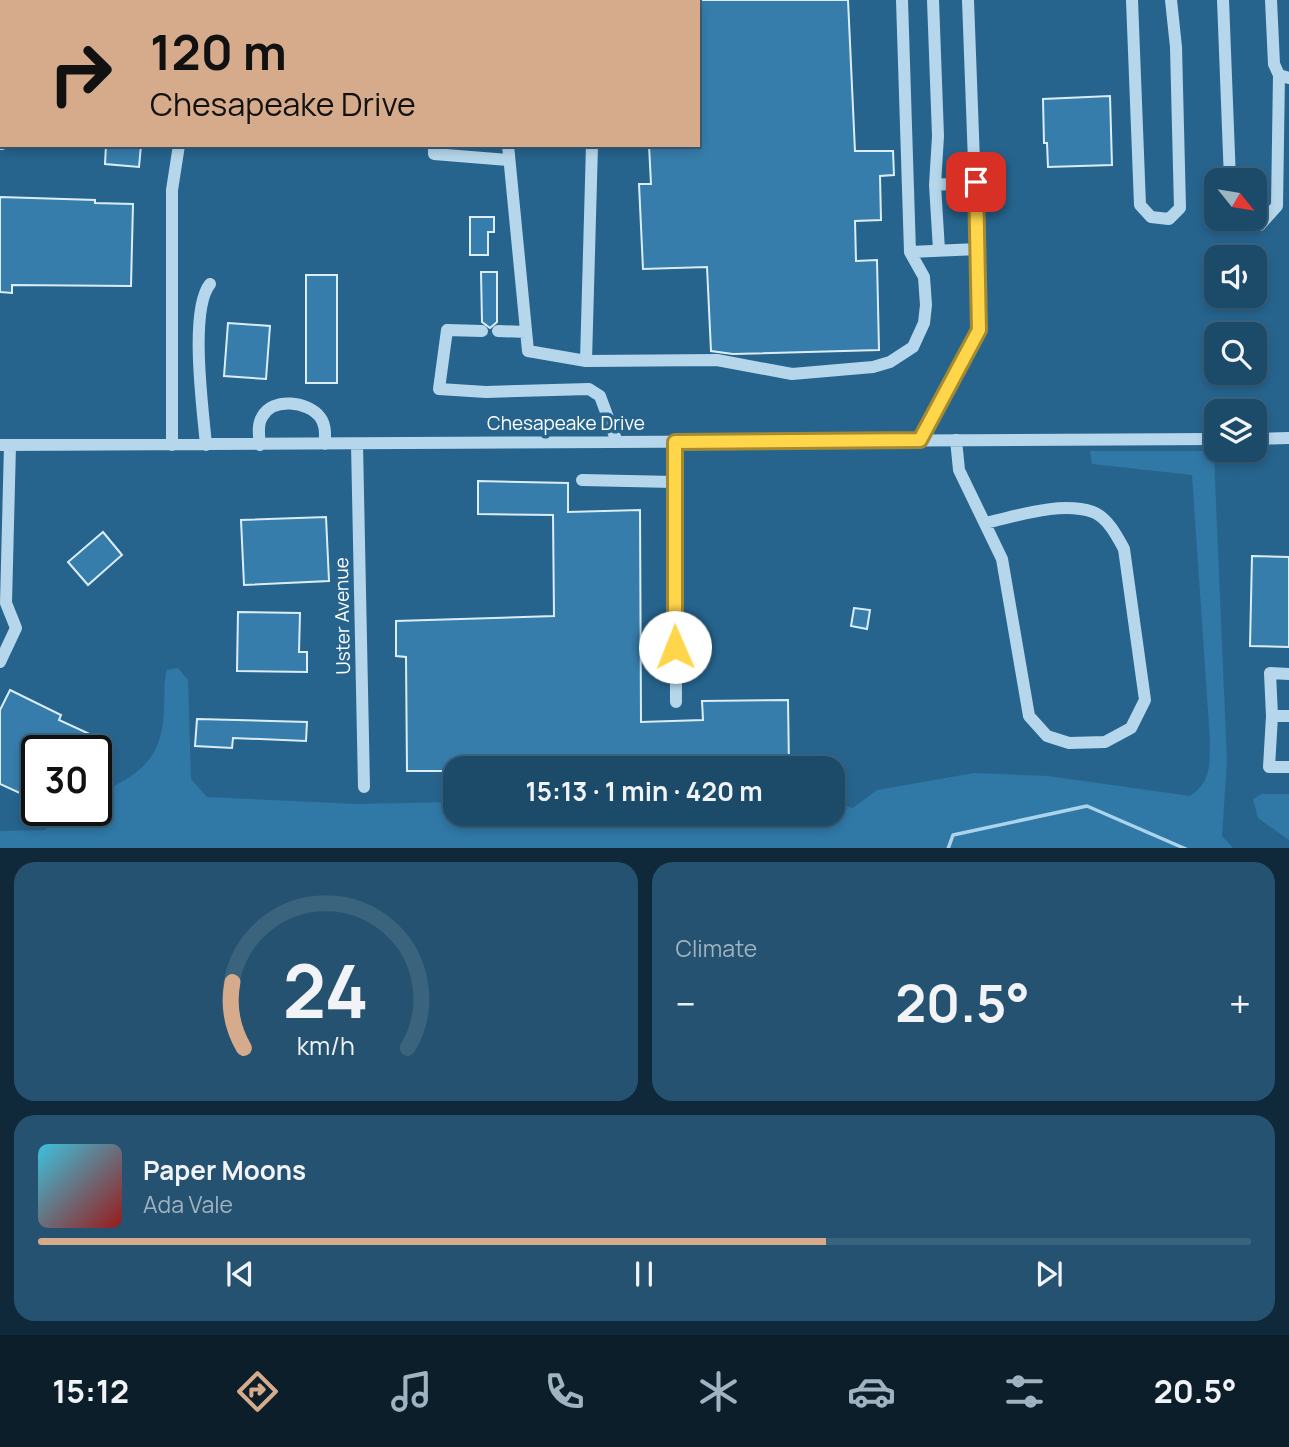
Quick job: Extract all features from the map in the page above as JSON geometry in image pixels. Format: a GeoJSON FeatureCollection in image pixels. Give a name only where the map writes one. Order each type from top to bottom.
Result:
{"type":"FeatureCollection","features":[{"type":"Feature","properties":{"kind":"street"},"geometry":{"type":"LineString","coordinates":[[508,147],[527,351],[586,361],[718,360],[792,374],[873,367],[890,362],[913,347],[924,323],[926,305],[923,278],[910,252],[902,0]]}},
{"type":"Feature","properties":{"kind":"street"},"geometry":{"type":"LineString","coordinates":[[933,0],[939,136],[935,185],[939,250]]}},
{"type":"Feature","properties":{"kind":"street"},"geometry":{"type":"LineString","coordinates":[[920,440],[979,330],[968,0]]}},
{"type":"Feature","properties":{"kind":"street"},"geometry":{"type":"LineString","coordinates":[[1132,0],[1140,205],[1151,217],[1170,219],[1180,208],[1176,47],[1171,0]]}},
{"type":"Feature","properties":{"kind":"street"},"geometry":{"type":"LineString","coordinates":[[1223,0],[1230,168]]}},
{"type":"Feature","properties":{"kind":"street"},"geometry":{"type":"LineString","coordinates":[[1267,217],[1277,206],[1284,76],[1273,64],[1271,0]]}},
{"type":"Feature","properties":{"kind":"street"},"geometry":{"type":"LineString","coordinates":[[172,445],[172,190],[179,147]]}},
{"type":"Feature","properties":{"kind":"street"},"geometry":{"type":"LineString","coordinates":[[434,147],[434,154],[508,160]]}},
{"type":"Feature","properties":{"kind":"street"},"geometry":{"type":"LineString","coordinates":[[586,361],[592,147]]}},
{"type":"Feature","properties":{"kind":"street"},"geometry":{"type":"LineString","coordinates":[[935,185],[976,182]]}},
{"type":"Feature","properties":{"kind":"street"},"geometry":{"type":"LineString","coordinates":[[910,252],[978,248]]}},
{"type":"Feature","properties":{"kind":"street"},"geometry":{"type":"LineString","coordinates":[[205,445],[199,386],[200,325],[203,299],[210,284]]}},
{"type":"Feature","properties":{"kind":"street"},"geometry":{"type":"LineString","coordinates":[[482,331],[447,330],[439,389],[486,392],[589,389],[600,396],[617,442]]}},
{"type":"Feature","properties":{"kind":"street"},"geometry":{"type":"LineString","coordinates":[[498,331],[526,332]]}},
{"type":"Feature","properties":{"kind":"street"},"geometry":{"type":"LineString","coordinates":[[260,445],[260,421],[263,415],[274,406],[295,404],[305,406],[320,417],[324,425],[326,444]]}},
{"type":"Feature","properties":{"kind":"street"},"geometry":{"type":"LineString","coordinates":[[1267,439],[1289,438]]}},
{"type":"Feature","properties":{"kind":"street","name":"Chesapeake Drive"},"geometry":{"type":"LineString","coordinates":[[5,445],[1204,439]]}},
{"type":"Feature","properties":{"kind":"street"},"geometry":{"type":"LineString","coordinates":[[956,440],[959,470],[1002,559],[1029,716],[1047,736],[1069,743],[1105,742],[1131,728],[1144,700],[1124,549],[1116,532],[1095,513],[1064,508],[985,523]]}},
{"type":"Feature","properties":{"kind":"street"},"geometry":{"type":"LineString","coordinates":[[675,442],[676,702]]}},
{"type":"Feature","properties":{"kind":"street","name":"Uster Avenue"},"geometry":{"type":"LineString","coordinates":[[358,444],[364,787]]}},
{"type":"Feature","properties":{"kind":"street"},"geometry":{"type":"LineString","coordinates":[[0,662],[16,628],[6,603],[5,445]]}},
{"type":"Feature","properties":{"kind":"street"},"geometry":{"type":"LineString","coordinates":[[582,480],[674,482]]}},
{"type":"Feature","properties":{"kind":"street"},"geometry":{"type":"LineString","coordinates":[[1289,674],[1270,673],[1272,716],[1269,767],[1289,767]]}},
{"type":"Feature","properties":{"kind":"street"},"geometry":{"type":"LineString","coordinates":[[1272,716],[1289,716]]}},
{"type":"Feature","properties":{"kind":"shaded area"},"geometry":{"type":"Polygon","coordinates":[[[1090,451],[1204,451],[1204,462],[1214,462],[1227,761],[1222,836],[1233,848],[0,848],[0,831],[45,830],[50,826],[112,826],[112,787],[137,772],[154,753],[163,725],[167,670],[178,668],[188,680],[191,779],[207,797],[357,804],[443,802],[443,826],[845,826],[845,806],[853,808],[877,790],[974,773],[1048,776],[1190,796],[1206,779],[1210,741],[1192,475],[1092,464],[1090,451]]]}},
{"type":"Feature","properties":{"kind":"shaded area"},"geometry":{"type":"Polygon","coordinates":[[[1262,794],[1289,794],[1289,840],[1258,818],[1253,799],[1262,794]]]}},
{"type":"Feature","properties":{"kind":"building"},"geometry":{"type":"Polygon","coordinates":[[[700,0],[848,0],[855,151],[893,151],[894,175],[880,176],[881,220],[855,221],[856,261],[877,260],[879,350],[733,354],[711,351],[707,267],[643,269],[639,184],[651,184],[649,147],[700,147],[700,0]]]}},
{"type":"Feature","properties":{"kind":"building"},"geometry":{"type":"Polygon","coordinates":[[[1110,96],[1112,165],[1048,167],[1047,143],[1044,143],[1043,99],[1110,96]]]}},
{"type":"Feature","properties":{"kind":"building"},"geometry":{"type":"Polygon","coordinates":[[[106,147],[141,147],[139,167],[105,164],[106,147]]]}},
{"type":"Feature","properties":{"kind":"building"},"geometry":{"type":"Polygon","coordinates":[[[0,197],[133,204],[131,286],[12,285],[12,293],[0,292],[0,197]]]}},
{"type":"Feature","properties":{"kind":"building"},"geometry":{"type":"Polygon","coordinates":[[[470,217],[494,217],[494,232],[488,232],[488,255],[470,255],[470,217]]]}},
{"type":"Feature","properties":{"kind":"building"},"geometry":{"type":"Polygon","coordinates":[[[481,272],[497,272],[497,322],[490,328],[482,322],[481,272]]]}},
{"type":"Feature","properties":{"kind":"building"},"geometry":{"type":"Polygon","coordinates":[[[306,275],[337,275],[337,383],[306,383],[306,275]]]}},
{"type":"Feature","properties":{"kind":"building"},"geometry":{"type":"Polygon","coordinates":[[[228,323],[270,326],[266,379],[224,376],[228,323]]]}},
{"type":"Feature","properties":{"kind":"building"},"geometry":{"type":"Polygon","coordinates":[[[478,481],[568,483],[568,512],[640,510],[641,722],[703,720],[702,701],[788,700],[789,756],[443,756],[443,771],[407,771],[406,657],[396,656],[396,621],[554,616],[553,515],[478,514],[478,481]]]}},
{"type":"Feature","properties":{"kind":"building"},"geometry":{"type":"Polygon","coordinates":[[[326,517],[329,581],[244,585],[241,520],[326,517]]]}},
{"type":"Feature","properties":{"kind":"building"},"geometry":{"type":"Polygon","coordinates":[[[103,532],[122,555],[88,585],[68,562],[103,532]]]}},
{"type":"Feature","properties":{"kind":"building"},"geometry":{"type":"Polygon","coordinates":[[[1252,556],[1289,557],[1289,647],[1250,646],[1252,556]]]}},
{"type":"Feature","properties":{"kind":"building"},"geometry":{"type":"Polygon","coordinates":[[[854,608],[870,610],[867,629],[851,626],[854,608]]]}},
{"type":"Feature","properties":{"kind":"building"},"geometry":{"type":"Polygon","coordinates":[[[238,612],[300,613],[299,652],[307,652],[307,672],[237,671],[238,612]]]}},
{"type":"Feature","properties":{"kind":"building"},"geometry":{"type":"Polygon","coordinates":[[[10,690],[61,715],[59,720],[92,735],[21,735],[21,794],[0,784],[0,710],[10,690]]]}},
{"type":"Feature","properties":{"kind":"building"},"geometry":{"type":"Polygon","coordinates":[[[197,719],[307,722],[306,741],[233,738],[232,748],[195,746],[197,719]]]}},
{"type":"Feature","properties":{"kind":"waterway"},"geometry":{"type":"LineString","coordinates":[[948,848],[953,835],[1087,806],[1184,848]]}},
{"type":"Feature","properties":{"kind":"route"},"geometry":{"type":"LineString","coordinates":[[675,647],[675,442],[920,440],[979,330],[976,182]]}}]}
